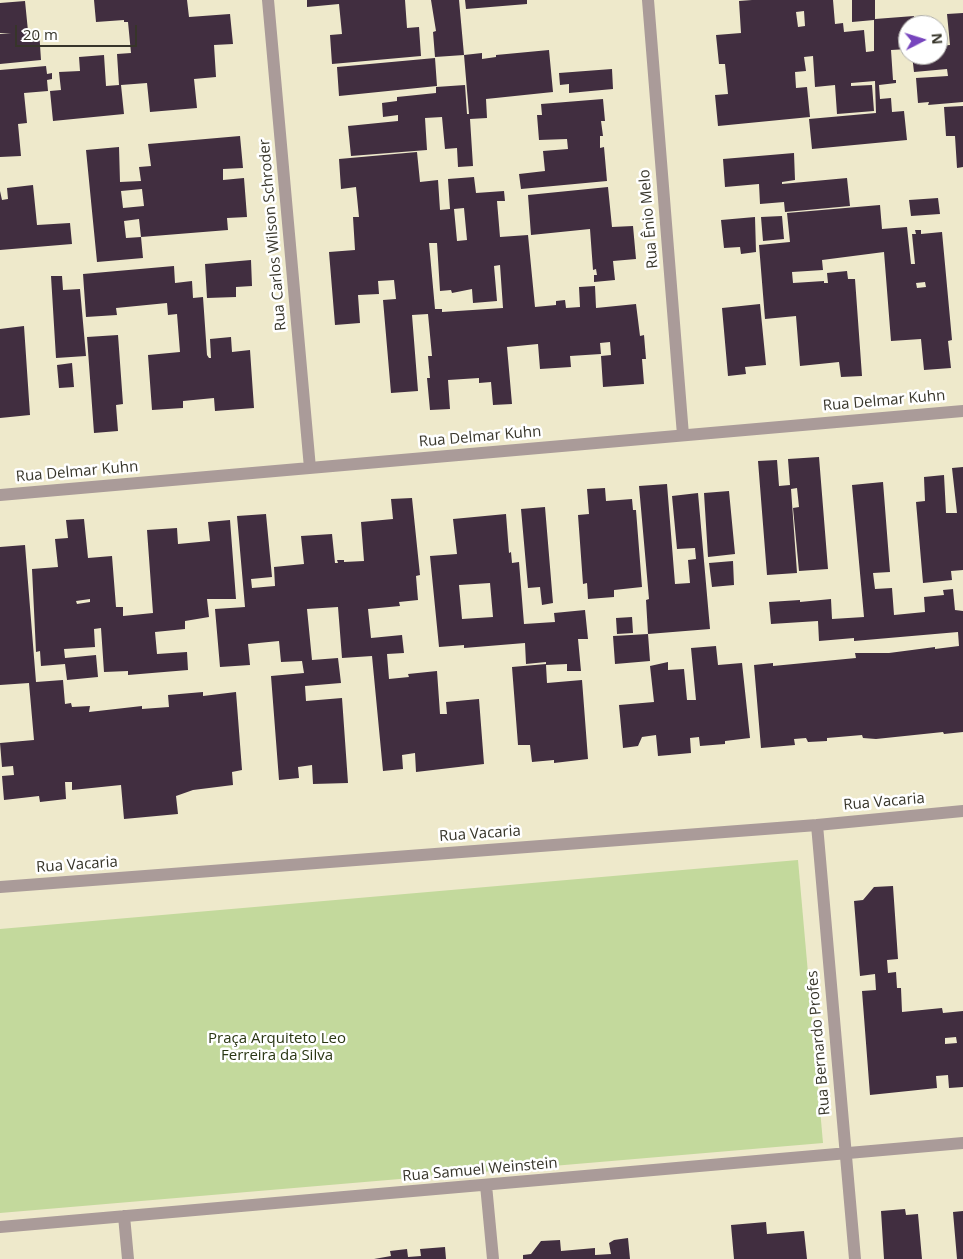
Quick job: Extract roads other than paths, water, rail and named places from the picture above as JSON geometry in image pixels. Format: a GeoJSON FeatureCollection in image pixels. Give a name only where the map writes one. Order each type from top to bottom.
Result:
{"type":"FeatureCollection","features":[{"type":"Feature","properties":{"kind":"street","name":"Rua Carlos Wilson Schroder"},"geometry":{"type":"LineString","coordinates":[[268,0],[310,468]]}},
{"type":"Feature","properties":{"kind":"street","name":"Rua Ênio Melo"},"geometry":{"type":"LineString","coordinates":[[648,0],[683,435]]}},
{"type":"Feature","properties":{"kind":"street","name":"Rua Delmar Kuhn"},"geometry":{"type":"LineString","coordinates":[[0,495],[963,411]]}},
{"type":"Feature","properties":{"kind":"street","name":"Rua Vacaria"},"geometry":{"type":"LineString","coordinates":[[0,887],[818,825],[963,811]]}},
{"type":"Feature","properties":{"kind":"street","name":"Rua Bernardo Profes"},"geometry":{"type":"LineString","coordinates":[[818,825],[854,1259]]}},
{"type":"Feature","properties":{"kind":"street","name":"Rua Samuel Weinstein"},"geometry":{"type":"LineString","coordinates":[[0,1227],[963,1143]]}},
{"type":"Feature","properties":{"kind":"street"},"geometry":{"type":"LineString","coordinates":[[486,1185],[493,1259]]}},
{"type":"Feature","properties":{"kind":"street"},"geometry":{"type":"LineString","coordinates":[[124,1216],[128,1259]]}},
{"type":"Feature","properties":{"kind":"park label","name":"Praça Arquiteto Leo Ferreira da Silva"},"geometry":{"type":"Point","coordinates":[277,1048]}}]}
